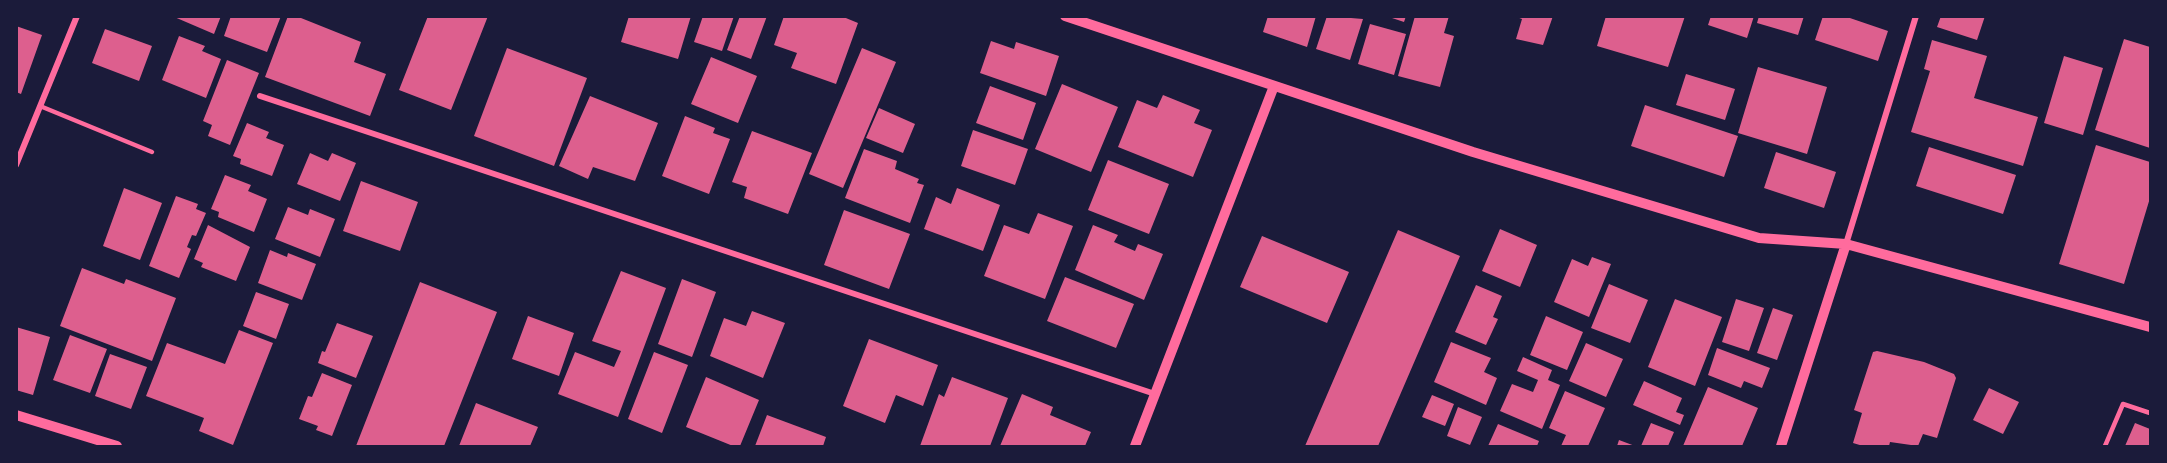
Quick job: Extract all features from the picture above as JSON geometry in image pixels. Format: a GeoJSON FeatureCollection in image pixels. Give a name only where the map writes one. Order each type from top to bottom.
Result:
{"type":"FeatureCollection","features":[{"type":"Feature","properties":{"kind":"street"},"geometry":{"type":"LineString","coordinates":[[16,165],[77,16]]}},
{"type":"Feature","properties":{"kind":"street"},"geometry":{"type":"LineString","coordinates":[[1065,16],[1473,152],[1759,238],[1846,244],[2151,327]]}},
{"type":"Feature","properties":{"kind":"street"},"geometry":{"type":"LineString","coordinates":[[1781,447],[1916,16]]}},
{"type":"Feature","properties":{"kind":"street"},"geometry":{"type":"LineString","coordinates":[[1135,447],[1274,86]]}},
{"type":"Feature","properties":{"kind":"street"},"geometry":{"type":"LineString","coordinates":[[260,96],[1155,394]]}},
{"type":"Feature","properties":{"kind":"street"},"geometry":{"type":"LineString","coordinates":[[16,415],[117,447]]}},
{"type":"Feature","properties":{"kind":"lane"},"geometry":{"type":"LineString","coordinates":[[40,106],[152,152]]}},
{"type":"Feature","properties":{"kind":"lane"},"geometry":{"type":"LineString","coordinates":[[2105,447],[2123,404],[2151,413]]}},
{"type":"Feature","properties":{"kind":"building"},"geometry":{"type":"Polygon","coordinates":[[[172,16],[221,16],[214,34],[172,16]]]}},
{"type":"Feature","properties":{"kind":"building"},"geometry":{"type":"Polygon","coordinates":[[[231,16],[281,16],[267,52],[224,36],[231,16]]]}},
{"type":"Feature","properties":{"kind":"building"},"geometry":{"type":"Polygon","coordinates":[[[288,16],[296,16],[361,42],[354,62],[386,74],[370,116],[265,77],[288,16]]]}},
{"type":"Feature","properties":{"kind":"building"},"geometry":{"type":"Polygon","coordinates":[[[428,16],[488,16],[451,110],[399,90],[428,16]]]}},
{"type":"Feature","properties":{"kind":"building"},"geometry":{"type":"Polygon","coordinates":[[[629,16],[691,16],[678,59],[621,42],[629,16]]]}},
{"type":"Feature","properties":{"kind":"building"},"geometry":{"type":"Polygon","coordinates":[[[703,16],[734,16],[722,51],[694,42],[703,16]]]}},
{"type":"Feature","properties":{"kind":"building"},"geometry":{"type":"Polygon","coordinates":[[[740,16],[767,16],[751,59],[727,50],[740,16]]]}},
{"type":"Feature","properties":{"kind":"building"},"geometry":{"type":"Polygon","coordinates":[[[784,16],[841,16],[858,23],[836,84],[791,68],[797,53],[774,45],[784,16]]]}},
{"type":"Feature","properties":{"kind":"building"},"geometry":{"type":"Polygon","coordinates":[[[1268,16],[1316,16],[1307,47],[1263,32],[1268,16]]]}},
{"type":"Feature","properties":{"kind":"building"},"geometry":{"type":"Polygon","coordinates":[[[1327,16],[1363,19],[1350,60],[1316,49],[1327,16]]]}},
{"type":"Feature","properties":{"kind":"building"},"geometry":{"type":"Polygon","coordinates":[[[1386,16],[1406,16],[1404,22],[1386,16]]]}},
{"type":"Feature","properties":{"kind":"building"},"geometry":{"type":"Polygon","coordinates":[[[1415,16],[1449,16],[1444,33],[1454,36],[1440,87],[1398,76],[1415,16]]]}},
{"type":"Feature","properties":{"kind":"building"},"geometry":{"type":"Polygon","coordinates":[[[1514,16],[1553,16],[1543,45],[1516,39],[1522,19],[1514,16]]]}},
{"type":"Feature","properties":{"kind":"building"},"geometry":{"type":"Polygon","coordinates":[[[1606,16],[1685,16],[1668,67],[1597,46],[1606,16]]]}},
{"type":"Feature","properties":{"kind":"building"},"geometry":{"type":"Polygon","coordinates":[[[1711,16],[1754,16],[1747,38],[1708,25],[1711,16]]]}},
{"type":"Feature","properties":{"kind":"building"},"geometry":{"type":"Polygon","coordinates":[[[1759,16],[1804,16],[1798,35],[1757,23],[1759,16]]]}},
{"type":"Feature","properties":{"kind":"building"},"geometry":{"type":"Polygon","coordinates":[[[1823,16],[1844,16],[1888,31],[1878,61],[1815,40],[1823,16]]]}},
{"type":"Feature","properties":{"kind":"building"},"geometry":{"type":"Polygon","coordinates":[[[1941,16],[1985,16],[1977,40],[1937,27],[1941,16]]]}},
{"type":"Feature","properties":{"kind":"building"},"geometry":{"type":"Polygon","coordinates":[[[1370,24],[1406,34],[1394,75],[1358,64],[1370,24]]]}},
{"type":"Feature","properties":{"kind":"building"},"geometry":{"type":"Polygon","coordinates":[[[16,26],[42,35],[21,94],[16,92],[16,26]]]}},
{"type":"Feature","properties":{"kind":"building"},"geometry":{"type":"Polygon","coordinates":[[[105,29],[152,46],[139,81],[92,63],[105,29]]]}},
{"type":"Feature","properties":{"kind":"building"},"geometry":{"type":"Polygon","coordinates":[[[179,36],[205,46],[202,51],[221,59],[206,98],[162,80],[179,36]]]}},
{"type":"Feature","properties":{"kind":"building"},"geometry":{"type":"Polygon","coordinates":[[[2124,39],[2150,47],[2150,148],[2095,130],[2124,39]]]}},
{"type":"Feature","properties":{"kind":"building"},"geometry":{"type":"Polygon","coordinates":[[[1932,40],[1987,56],[1974,98],[2038,117],[2023,166],[1911,132],[1930,71],[1924,69],[1932,40]]]}},
{"type":"Feature","properties":{"kind":"building"},"geometry":{"type":"Polygon","coordinates":[[[991,41],[1014,49],[1016,42],[1059,56],[1046,96],[980,73],[991,41]]]}},
{"type":"Feature","properties":{"kind":"building"},"geometry":{"type":"Polygon","coordinates":[[[507,48],[587,78],[554,166],[474,136],[507,48]]]}},
{"type":"Feature","properties":{"kind":"building"},"geometry":{"type":"Polygon","coordinates":[[[862,48],[896,62],[843,188],[809,174],[862,48]]]}},
{"type":"Feature","properties":{"kind":"building"},"geometry":{"type":"Polygon","coordinates":[[[2064,56],[2103,68],[2083,135],[2044,123],[2064,56]]]}},
{"type":"Feature","properties":{"kind":"building"},"geometry":{"type":"Polygon","coordinates":[[[711,57],[757,76],[738,123],[691,104],[711,57]]]}},
{"type":"Feature","properties":{"kind":"building"},"geometry":{"type":"Polygon","coordinates":[[[227,60],[259,73],[230,145],[208,136],[212,125],[203,121],[227,60]]]}},
{"type":"Feature","properties":{"kind":"building"},"geometry":{"type":"Polygon","coordinates":[[[1758,67],[1827,87],[1807,154],[1738,133],[1758,67]]]}},
{"type":"Feature","properties":{"kind":"building"},"geometry":{"type":"Polygon","coordinates":[[[1686,74],[1735,89],[1725,120],[1676,105],[1686,74]]]}},
{"type":"Feature","properties":{"kind":"building"},"geometry":{"type":"Polygon","coordinates":[[[1062,84],[1118,107],[1091,172],[1035,149],[1062,84]]]}},
{"type":"Feature","properties":{"kind":"building"},"geometry":{"type":"Polygon","coordinates":[[[990,86],[1036,103],[1023,140],[976,123],[990,86]]]}},
{"type":"Feature","properties":{"kind":"building"},"geometry":{"type":"Polygon","coordinates":[[[1163,95],[1200,110],[1194,123],[1212,130],[1193,177],[1118,147],[1137,100],[1157,108],[1163,95]]]}},
{"type":"Feature","properties":{"kind":"building"},"geometry":{"type":"Polygon","coordinates":[[[590,96],[658,123],[635,181],[593,167],[588,179],[559,166],[590,96]]]}},
{"type":"Feature","properties":{"kind":"building"},"geometry":{"type":"Polygon","coordinates":[[[1645,105],[1738,136],[1724,177],[1631,146],[1645,105]]]}},
{"type":"Feature","properties":{"kind":"building"},"geometry":{"type":"Polygon","coordinates":[[[879,108],[915,124],[903,153],[866,138],[879,108]]]}},
{"type":"Feature","properties":{"kind":"building"},"geometry":{"type":"Polygon","coordinates":[[[685,116],[715,128],[713,133],[730,139],[709,194],[662,176],[685,116]]]}},
{"type":"Feature","properties":{"kind":"building"},"geometry":{"type":"Polygon","coordinates":[[[247,123],[269,132],[266,138],[284,145],[272,176],[240,164],[241,159],[233,156],[247,123]]]}},
{"type":"Feature","properties":{"kind":"building"},"geometry":{"type":"Polygon","coordinates":[[[973,130],[1028,149],[1015,185],[961,166],[973,130]]]}},
{"type":"Feature","properties":{"kind":"building"},"geometry":{"type":"Polygon","coordinates":[[[752,131],[812,153],[788,214],[744,198],[747,187],[732,182],[752,131]]]}},
{"type":"Feature","properties":{"kind":"building"},"geometry":{"type":"Polygon","coordinates":[[[2096,145],[2150,162],[2150,198],[2124,284],[2059,264],[2096,145]]]}},
{"type":"Feature","properties":{"kind":"building"},"geometry":{"type":"Polygon","coordinates":[[[1929,147],[2016,175],[2003,214],[1916,186],[1929,147]]]}},
{"type":"Feature","properties":{"kind":"building"},"geometry":{"type":"Polygon","coordinates":[[[864,149],[897,161],[895,169],[919,179],[917,183],[924,185],[910,223],[845,198],[864,149]]]}},
{"type":"Feature","properties":{"kind":"building"},"geometry":{"type":"Polygon","coordinates":[[[1776,152],[1836,172],[1824,208],[1764,188],[1776,152]]]}},
{"type":"Feature","properties":{"kind":"building"},"geometry":{"type":"Polygon","coordinates":[[[310,153],[328,161],[332,153],[356,163],[340,201],[297,184],[310,153]]]}},
{"type":"Feature","properties":{"kind":"building"},"geometry":{"type":"Polygon","coordinates":[[[1108,160],[1169,184],[1149,234],[1088,210],[1108,160]]]}},
{"type":"Feature","properties":{"kind":"building"},"geometry":{"type":"Polygon","coordinates":[[[225,175],[251,185],[248,191],[267,199],[254,232],[218,217],[219,212],[211,209],[225,175]]]}},
{"type":"Feature","properties":{"kind":"building"},"geometry":{"type":"Polygon","coordinates":[[[361,181],[418,202],[400,251],[343,231],[361,181]]]}},
{"type":"Feature","properties":{"kind":"building"},"geometry":{"type":"Polygon","coordinates":[[[124,188],[162,203],[140,260],[103,246],[124,188]]]}},
{"type":"Feature","properties":{"kind":"building"},"geometry":{"type":"Polygon","coordinates":[[[957,188],[1000,205],[983,251],[924,229],[936,197],[951,204],[957,188]]]}},
{"type":"Feature","properties":{"kind":"building"},"geometry":{"type":"Polygon","coordinates":[[[176,196],[198,204],[196,209],[206,213],[196,236],[192,235],[187,247],[191,249],[179,278],[149,266],[176,196]]]}},
{"type":"Feature","properties":{"kind":"building"},"geometry":{"type":"Polygon","coordinates":[[[288,207],[308,215],[310,209],[335,219],[320,257],[275,239],[288,207]]]}},
{"type":"Feature","properties":{"kind":"building"},"geometry":{"type":"Polygon","coordinates":[[[844,210],[910,234],[889,289],[824,265],[844,210]]]}},
{"type":"Feature","properties":{"kind":"building"},"geometry":{"type":"Polygon","coordinates":[[[1038,213],[1073,226],[1045,299],[984,276],[1004,225],[1029,234],[1038,213]]]}},
{"type":"Feature","properties":{"kind":"building"},"geometry":{"type":"Polygon","coordinates":[[[208,225],[250,247],[236,281],[201,267],[203,263],[194,259],[208,225]]]}},
{"type":"Feature","properties":{"kind":"building"},"geometry":{"type":"Polygon","coordinates":[[[1093,225],[1118,235],[1114,242],[1135,251],[1138,244],[1163,254],[1144,300],[1075,270],[1093,225]]]}},
{"type":"Feature","properties":{"kind":"building"},"geometry":{"type":"Polygon","coordinates":[[[1500,229],[1537,245],[1520,287],[1482,271],[1500,229]]]}},
{"type":"Feature","properties":{"kind":"building"},"geometry":{"type":"Polygon","coordinates":[[[1398,230],[1460,256],[1378,446],[1305,446],[1398,230]]]}},
{"type":"Feature","properties":{"kind":"building"},"geometry":{"type":"Polygon","coordinates":[[[1262,236],[1349,272],[1327,323],[1240,287],[1262,236]]]}},
{"type":"Feature","properties":{"kind":"building"},"geometry":{"type":"Polygon","coordinates":[[[270,250],[287,257],[288,253],[316,264],[302,300],[258,283],[270,250]]]}},
{"type":"Feature","properties":{"kind":"building"},"geometry":{"type":"Polygon","coordinates":[[[1592,257],[1611,264],[1589,317],[1554,302],[1572,259],[1588,266],[1592,257]]]}},
{"type":"Feature","properties":{"kind":"building"},"geometry":{"type":"Polygon","coordinates":[[[82,268],[124,284],[126,279],[176,298],[152,361],[60,326],[82,268]]]}},
{"type":"Feature","properties":{"kind":"building"},"geometry":{"type":"Polygon","coordinates":[[[621,271],[666,288],[618,417],[558,394],[575,352],[614,367],[621,351],[592,341],[621,271]]]}},
{"type":"Feature","properties":{"kind":"building"},"geometry":{"type":"Polygon","coordinates":[[[1065,277],[1134,304],[1116,348],[1047,321],[1065,277]]]}},
{"type":"Feature","properties":{"kind":"building"},"geometry":{"type":"Polygon","coordinates":[[[682,279],[716,292],[692,357],[658,344],[682,279]]]}},
{"type":"Feature","properties":{"kind":"building"},"geometry":{"type":"Polygon","coordinates":[[[420,282],[497,312],[444,446],[356,446],[420,282]]]}},
{"type":"Feature","properties":{"kind":"building"},"geometry":{"type":"Polygon","coordinates":[[[1609,284],[1648,300],[1630,343],[1591,328],[1609,284]]]}},
{"type":"Feature","properties":{"kind":"building"},"geometry":{"type":"Polygon","coordinates":[[[1476,285],[1502,296],[1493,317],[1498,319],[1486,345],[1455,332],[1476,285]]]}},
{"type":"Feature","properties":{"kind":"building"},"geometry":{"type":"Polygon","coordinates":[[[256,292],[289,304],[276,339],[243,326],[256,292]]]}},
{"type":"Feature","properties":{"kind":"building"},"geometry":{"type":"Polygon","coordinates":[[[1675,299],[1722,317],[1695,386],[1648,367],[1675,299]]]}},
{"type":"Feature","properties":{"kind":"building"},"geometry":{"type":"Polygon","coordinates":[[[1736,299],[1764,308],[1749,351],[1722,342],[1736,299]]]}},
{"type":"Feature","properties":{"kind":"building"},"geometry":{"type":"Polygon","coordinates":[[[1773,308],[1793,315],[1777,360],[1757,353],[1773,308]]]}},
{"type":"Feature","properties":{"kind":"building"},"geometry":{"type":"Polygon","coordinates":[[[752,311],[785,323],[763,378],[710,356],[724,318],[746,326],[752,311]]]}},
{"type":"Feature","properties":{"kind":"building"},"geometry":{"type":"Polygon","coordinates":[[[528,316],[574,333],[559,376],[512,359],[528,316]]]}},
{"type":"Feature","properties":{"kind":"building"},"geometry":{"type":"Polygon","coordinates":[[[1546,316],[1583,332],[1567,370],[1530,355],[1546,316]]]}},
{"type":"Feature","properties":{"kind":"building"},"geometry":{"type":"Polygon","coordinates":[[[337,323],[373,336],[356,378],[318,363],[337,323]]]}},
{"type":"Feature","properties":{"kind":"building"},"geometry":{"type":"Polygon","coordinates":[[[16,327],[50,337],[33,395],[16,390],[16,327]]]}},
{"type":"Feature","properties":{"kind":"building"},"geometry":{"type":"Polygon","coordinates":[[[239,330],[273,343],[233,445],[199,431],[204,418],[146,396],[167,343],[225,364],[239,330]]]}},
{"type":"Feature","properties":{"kind":"building"},"geometry":{"type":"Polygon","coordinates":[[[70,335],[107,349],[90,393],[53,380],[70,335]]]}},
{"type":"Feature","properties":{"kind":"building"},"geometry":{"type":"Polygon","coordinates":[[[869,339],[938,365],[923,406],[896,395],[885,423],[843,406],[869,339]]]}},
{"type":"Feature","properties":{"kind":"building"},"geometry":{"type":"Polygon","coordinates":[[[1451,342],[1491,358],[1484,372],[1497,378],[1486,405],[1434,382],[1451,342]]]}},
{"type":"Feature","properties":{"kind":"building"},"geometry":{"type":"Polygon","coordinates":[[[1586,343],[1623,359],[1606,397],[1569,381],[1586,343]]]}},
{"type":"Feature","properties":{"kind":"building"},"geometry":{"type":"Polygon","coordinates":[[[1717,348],[1770,368],[1762,388],[1744,381],[1741,388],[1708,375],[1717,348]]]}},
{"type":"Feature","properties":{"kind":"building"},"geometry":{"type":"Polygon","coordinates":[[[654,352],[688,365],[662,433],[628,419],[654,352]]]}},
{"type":"Feature","properties":{"kind":"building"},"geometry":{"type":"Polygon","coordinates":[[[1873,352],[1924,362],[1954,374],[1956,378],[1937,438],[1923,434],[1918,446],[1890,442],[1889,446],[1863,446],[1853,443],[1862,413],[1854,410],[1873,352]]]}},
{"type":"Feature","properties":{"kind":"building"},"geometry":{"type":"Polygon","coordinates":[[[110,354],[147,367],[131,409],[95,396],[110,354]]]}},
{"type":"Feature","properties":{"kind":"building"},"geometry":{"type":"Polygon","coordinates":[[[1523,357],[1552,370],[1548,380],[1560,385],[1542,429],[1500,411],[1512,384],[1533,392],[1538,380],[1517,371],[1523,357]]]}},
{"type":"Feature","properties":{"kind":"building"},"geometry":{"type":"Polygon","coordinates":[[[322,373],[352,385],[332,436],[316,430],[318,426],[299,419],[308,396],[312,397],[322,373]]]}},
{"type":"Feature","properties":{"kind":"building"},"geometry":{"type":"Polygon","coordinates":[[[706,377],[759,400],[740,446],[733,446],[686,427],[706,377]]]}},
{"type":"Feature","properties":{"kind":"building"},"geometry":{"type":"Polygon","coordinates":[[[952,377],[1008,398],[990,446],[920,446],[939,394],[944,397],[952,377]]]}},
{"type":"Feature","properties":{"kind":"building"},"geometry":{"type":"Polygon","coordinates":[[[1644,381],[1682,398],[1676,412],[1684,415],[1680,425],[1633,405],[1644,381]]]}},
{"type":"Feature","properties":{"kind":"building"},"geometry":{"type":"Polygon","coordinates":[[[1708,387],[1758,408],[1742,446],[1683,446],[1708,387]]]}},
{"type":"Feature","properties":{"kind":"building"},"geometry":{"type":"Polygon","coordinates":[[[1989,388],[2019,402],[2003,434],[1973,420],[1989,388]]]}},
{"type":"Feature","properties":{"kind":"building"},"geometry":{"type":"Polygon","coordinates":[[[1565,391],[1605,408],[1588,446],[1561,446],[1566,435],[1549,428],[1565,391]]]}},
{"type":"Feature","properties":{"kind":"building"},"geometry":{"type":"Polygon","coordinates":[[[1022,394],[1053,407],[1050,415],[1091,432],[1085,446],[1000,446],[1022,394]]]}},
{"type":"Feature","properties":{"kind":"building"},"geometry":{"type":"Polygon","coordinates":[[[1432,395],[1454,404],[1445,426],[1422,417],[1432,395]]]}},
{"type":"Feature","properties":{"kind":"building"},"geometry":{"type":"Polygon","coordinates":[[[476,403],[538,427],[530,446],[459,446],[476,403]]]}},
{"type":"Feature","properties":{"kind":"building"},"geometry":{"type":"Polygon","coordinates":[[[1458,407],[1482,417],[1470,445],[1447,436],[1458,407]]]}},
{"type":"Feature","properties":{"kind":"building"},"geometry":{"type":"Polygon","coordinates":[[[767,415],[826,437],[823,446],[755,446],[767,415]]]}},
{"type":"Feature","properties":{"kind":"building"},"geometry":{"type":"Polygon","coordinates":[[[1651,423],[1674,432],[1668,446],[1641,446],[1651,423]]]}},
{"type":"Feature","properties":{"kind":"building"},"geometry":{"type":"Polygon","coordinates":[[[2135,423],[2150,429],[2150,446],[2125,446],[2135,423]]]}},
{"type":"Feature","properties":{"kind":"building"},"geometry":{"type":"Polygon","coordinates":[[[1498,424],[1539,441],[1537,446],[1488,446],[1498,424]]]}},
{"type":"Feature","properties":{"kind":"building"},"geometry":{"type":"Polygon","coordinates":[[[1619,440],[1635,446],[1617,446],[1619,440]]]}}]}
